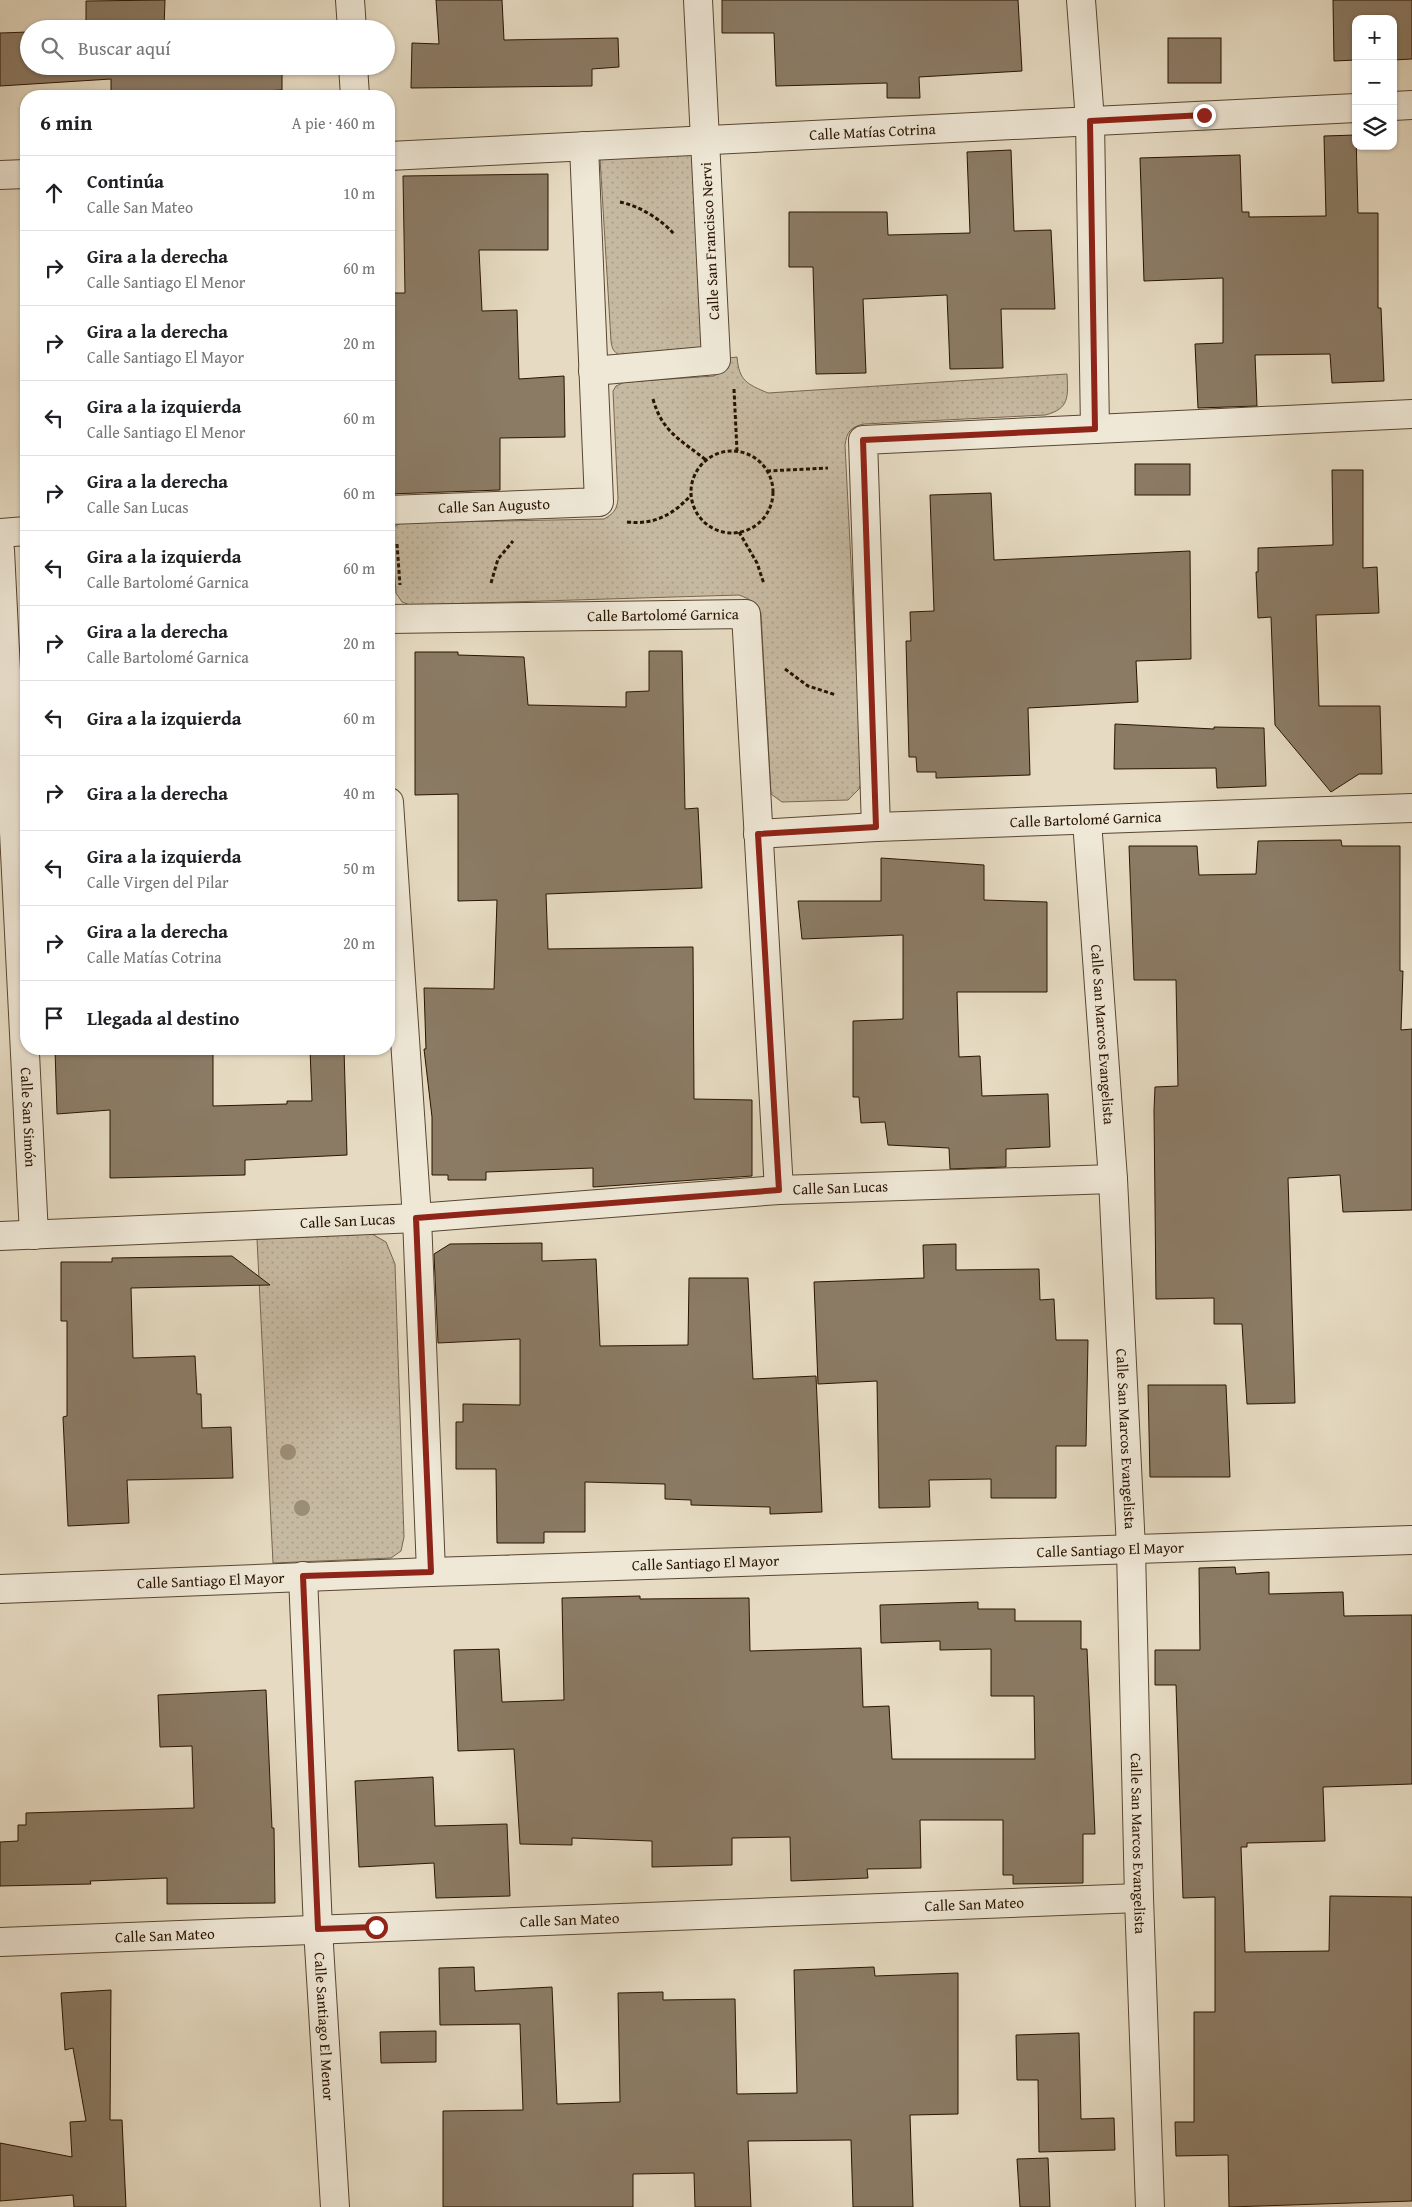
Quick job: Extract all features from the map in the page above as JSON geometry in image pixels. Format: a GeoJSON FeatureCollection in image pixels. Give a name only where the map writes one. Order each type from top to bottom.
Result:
{"type":"FeatureCollection","features":[{"type":"Feature","properties":{"kind":"street"},"geometry":{"type":"LineString","coordinates":[[350,0],[351,20]]}},
{"type":"Feature","properties":{"kind":"street","name":"Calle San Francisco Nervi"},"geometry":{"type":"LineString","coordinates":[[594,371],[716,360],[698,0]]}},
{"type":"Feature","properties":{"kind":"street"},"geometry":{"type":"LineString","coordinates":[[1081,0],[1090,121],[1095,429]]}},
{"type":"Feature","properties":{"kind":"street"},"geometry":{"type":"LineString","coordinates":[[354,75],[355,90]]}},
{"type":"Feature","properties":{"kind":"street"},"geometry":{"type":"LineString","coordinates":[[1397,106],[1412,105]]}},
{"type":"Feature","properties":{"kind":"street","name":"Calle Matías Cotrina"},"geometry":{"type":"LineString","coordinates":[[395,156],[1352,108]]}},
{"type":"Feature","properties":{"kind":"street"},"geometry":{"type":"LineString","coordinates":[[584,146],[594,371]]}},
{"type":"Feature","properties":{"kind":"street"},"geometry":{"type":"LineString","coordinates":[[0,175],[20,174]]}},
{"type":"Feature","properties":{"kind":"street","name":"Calle San Augusto"},"geometry":{"type":"LineString","coordinates":[[395,510],[599,502],[594,371]]}},
{"type":"Feature","properties":{"kind":"street"},"geometry":{"type":"LineString","coordinates":[[876,827],[863,440],[1412,414]]}},
{"type":"Feature","properties":{"kind":"street"},"geometry":{"type":"LineString","coordinates":[[0,533],[20,532]]}},
{"type":"Feature","properties":{"kind":"street","name":"Calle San Simón"},"geometry":{"type":"LineString","coordinates":[[0,550],[20,953]]}},
{"type":"Feature","properties":{"kind":"street","name":"Calle Bartolomé Garnica"},"geometry":{"type":"LineString","coordinates":[[395,620],[746,614],[779,1190]]}},
{"type":"Feature","properties":{"kind":"street","name":"Calle Bartolomé Garnica"},"geometry":{"type":"LineString","coordinates":[[758,834],[876,827],[1412,808]]}},
{"type":"Feature","properties":{"kind":"street","name":"Calle San Marcos Evangelista"},"geometry":{"type":"LineString","coordinates":[[1087,820],[1113,1179],[1131,1549],[1139,1898],[1150,2207]]}},
{"type":"Feature","properties":{"kind":"street"},"geometry":{"type":"LineString","coordinates":[[395,894],[416,1218],[431,1572]]}},
{"type":"Feature","properties":{"kind":"street","name":"Calle San Simón"},"geometry":{"type":"LineString","coordinates":[[25,1055],[34,1235]]}},
{"type":"Feature","properties":{"kind":"street","name":"Calle San Lucas"},"geometry":{"type":"LineString","coordinates":[[0,1236],[416,1218],[779,1190],[1113,1179]]}},
{"type":"Feature","properties":{"kind":"street","name":"Calle Santiago El Mayor"},"geometry":{"type":"LineString","coordinates":[[0,1589],[303,1576],[1412,1540]]}},
{"type":"Feature","properties":{"kind":"street","name":"Calle Santiago El Menor"},"geometry":{"type":"LineString","coordinates":[[303,1576],[318,1929],[335,2207]]}},
{"type":"Feature","properties":{"kind":"street","name":"Calle San Mateo"},"geometry":{"type":"LineString","coordinates":[[0,1942],[1139,1898]]}},
{"type":"Feature","properties":{"kind":"path"},"geometry":{"type":"LineString","coordinates":[[613,202],[634,205],[669,228],[675,236]]}},
{"type":"Feature","properties":{"kind":"path"},"geometry":{"type":"LineString","coordinates":[[734,380],[737,451]]}},
{"type":"Feature","properties":{"kind":"path"},"geometry":{"type":"LineString","coordinates":[[652,391],[657,414],[664,427],[706,460]]}},
{"type":"Feature","properties":{"kind":"path"},"geometry":{"type":"LineString","coordinates":[[737,451],[749,454],[759,461],[767,471],[772,483],[772,496],[769,509],[756,524],[739,532],[725,532],[712,528],[701,519],[694,508],[691,495],[692,482],[706,460],[721,452],[737,451]]}},
{"type":"Feature","properties":{"kind":"path"},"geometry":{"type":"LineString","coordinates":[[767,471],[833,468]]}},
{"type":"Feature","properties":{"kind":"path"},"geometry":{"type":"LineString","coordinates":[[622,521],[647,522],[662,517],[678,510],[691,495]]}},
{"type":"Feature","properties":{"kind":"path"},"geometry":{"type":"LineString","coordinates":[[739,532],[756,564],[765,592]]}},
{"type":"Feature","properties":{"kind":"path"},"geometry":{"type":"LineString","coordinates":[[396,539],[401,592]]}},
{"type":"Feature","properties":{"kind":"path"},"geometry":{"type":"LineString","coordinates":[[490,591],[493,572],[498,559],[516,539]]}},
{"type":"Feature","properties":{"kind":"path"},"geometry":{"type":"LineString","coordinates":[[782,663],[786,669],[808,686],[838,696]]}},
{"type":"Feature","properties":{"kind":"shaded area"},"geometry":{"type":"Polygon","coordinates":[[[692,152],[704,343],[701,349],[623,356],[617,354],[612,347],[611,341],[600,158],[692,152]]]}},
{"type":"Feature","properties":{"kind":"shaded area"},"geometry":{"type":"Polygon","coordinates":[[[737,357],[742,377],[745,381],[768,393],[1067,374],[1068,389],[1066,400],[1059,409],[1045,415],[864,424],[855,427],[848,433],[845,445],[862,780],[859,789],[848,800],[782,802],[771,794],[761,614],[755,604],[739,595],[410,605],[402,602],[396,593],[395,526],[401,523],[604,519],[610,515],[616,509],[618,499],[613,391],[616,386],[625,382],[714,376],[727,367],[729,358],[737,357]]]}},
{"type":"Feature","properties":{"kind":"shaded area"},"geometry":{"type":"Polygon","coordinates":[[[372,1234],[386,1242],[395,1264],[404,1537],[401,1551],[391,1558],[273,1563],[257,1239],[372,1234]]]}},
{"type":"Feature","properties":{"kind":"building"},"geometry":{"type":"Polygon","coordinates":[[[165,0],[164,20],[86,20],[86,1],[165,0]]]}},
{"type":"Feature","properties":{"kind":"building"},"geometry":{"type":"Polygon","coordinates":[[[436,0],[502,0],[504,40],[618,38],[619,67],[592,69],[592,86],[411,88],[412,43],[439,44],[436,0]]]}},
{"type":"Feature","properties":{"kind":"building"},"geometry":{"type":"Polygon","coordinates":[[[722,0],[1018,0],[1022,71],[919,77],[920,98],[887,98],[887,83],[776,86],[774,33],[722,33],[722,0]]]}},
{"type":"Feature","properties":{"kind":"building"},"geometry":{"type":"Polygon","coordinates":[[[1333,0],[1412,0],[1412,59],[1397,60],[1397,15],[1352,15],[1352,60],[1334,61],[1333,0]]]}},
{"type":"Feature","properties":{"kind":"building"},"geometry":{"type":"Polygon","coordinates":[[[20,32],[20,75],[282,75],[282,90],[111,90],[111,79],[0,86],[0,33],[20,32]]]}},
{"type":"Feature","properties":{"kind":"building"},"geometry":{"type":"Polygon","coordinates":[[[1168,38],[1221,38],[1221,83],[1168,83],[1168,38]]]}},
{"type":"Feature","properties":{"kind":"building"},"geometry":{"type":"Polygon","coordinates":[[[1352,135],[1352,150],[1356,150],[1358,213],[1378,213],[1378,308],[1381,308],[1384,381],[1332,383],[1330,354],[1255,355],[1257,406],[1198,408],[1195,344],[1223,343],[1223,278],[1144,281],[1140,158],[1240,155],[1242,212],[1249,212],[1249,217],[1326,216],[1324,136],[1352,135]]]}},
{"type":"Feature","properties":{"kind":"building"},"geometry":{"type":"Polygon","coordinates":[[[1011,150],[1014,231],[1051,230],[1055,309],[1001,309],[1003,368],[950,369],[947,295],[863,299],[866,373],[816,374],[813,267],[789,267],[789,212],[887,212],[888,235],[970,233],[967,152],[1011,150]]]}},
{"type":"Feature","properties":{"kind":"building"},"geometry":{"type":"Polygon","coordinates":[[[548,174],[548,250],[479,250],[482,311],[517,310],[519,379],[564,376],[565,437],[500,438],[500,490],[395,494],[395,293],[405,293],[403,176],[548,174]]]}},
{"type":"Feature","properties":{"kind":"building"},"geometry":{"type":"Polygon","coordinates":[[[1135,464],[1190,464],[1190,495],[1135,495],[1135,464]]]}},
{"type":"Feature","properties":{"kind":"building"},"geometry":{"type":"Polygon","coordinates":[[[1332,470],[1363,470],[1363,568],[1377,567],[1379,613],[1316,615],[1319,706],[1380,706],[1382,774],[1359,774],[1331,792],[1275,725],[1271,617],[1258,618],[1256,572],[1258,572],[1258,548],[1333,545],[1332,470]]]}},
{"type":"Feature","properties":{"kind":"building"},"geometry":{"type":"Polygon","coordinates":[[[991,493],[994,560],[1190,551],[1191,659],[1136,661],[1138,702],[1028,708],[1030,775],[936,778],[936,772],[917,772],[916,757],[909,757],[906,641],[911,641],[910,612],[934,611],[930,495],[991,493]]]}},
{"type":"Feature","properties":{"kind":"building"},"geometry":{"type":"Polygon","coordinates":[[[649,651],[682,651],[685,809],[698,808],[702,888],[546,894],[548,949],[693,947],[694,1099],[752,1100],[752,1176],[593,1187],[593,1168],[486,1172],[486,1180],[448,1180],[448,1175],[432,1175],[432,1117],[424,1049],[426,1049],[424,988],[494,989],[497,900],[458,901],[458,794],[415,795],[415,652],[458,652],[458,655],[524,657],[528,705],[626,707],[626,692],[649,691],[649,651]]]}},
{"type":"Feature","properties":{"kind":"building"},"geometry":{"type":"Polygon","coordinates":[[[1115,724],[1214,729],[1214,727],[1264,728],[1266,786],[1217,788],[1216,768],[1114,769],[1115,724]]]}},
{"type":"Feature","properties":{"kind":"building"},"geometry":{"type":"Polygon","coordinates":[[[1341,840],[1342,846],[1400,846],[1400,971],[1403,971],[1401,1030],[1412,1029],[1412,1210],[1343,1212],[1340,1175],[1288,1178],[1295,1403],[1247,1404],[1242,1324],[1214,1324],[1214,1298],[1156,1299],[1155,1087],[1178,1086],[1176,980],[1134,980],[1129,846],[1197,846],[1199,875],[1256,874],[1258,841],[1341,840]]]}},
{"type":"Feature","properties":{"kind":"building"},"geometry":{"type":"Polygon","coordinates":[[[881,858],[984,865],[984,900],[1047,902],[1047,992],[957,992],[959,1057],[980,1056],[982,1096],[1048,1094],[1050,1147],[1006,1149],[1006,1167],[950,1169],[949,1148],[888,1145],[885,1122],[861,1123],[859,1097],[853,1097],[853,1021],[903,1019],[903,935],[802,939],[798,901],[881,901],[881,858]]]}},
{"type":"Feature","properties":{"kind":"building"},"geometry":{"type":"Polygon","coordinates":[[[55,1055],[213,1055],[213,1106],[287,1104],[287,1101],[312,1101],[310,1055],[344,1055],[347,1155],[245,1160],[245,1175],[110,1178],[110,1110],[57,1114],[55,1055]]]}},
{"type":"Feature","properties":{"kind":"building"},"geometry":{"type":"Polygon","coordinates":[[[542,1243],[542,1261],[596,1259],[600,1346],[688,1345],[689,1278],[748,1278],[753,1379],[816,1376],[822,1512],[770,1514],[770,1507],[691,1505],[691,1500],[665,1499],[665,1484],[585,1482],[585,1532],[544,1532],[544,1543],[497,1543],[496,1469],[456,1469],[456,1422],[463,1422],[463,1404],[520,1405],[520,1339],[438,1343],[434,1254],[450,1244],[542,1243]]]}},
{"type":"Feature","properties":{"kind":"building"},"geometry":{"type":"Polygon","coordinates":[[[956,1244],[956,1270],[1039,1269],[1040,1300],[1054,1299],[1056,1340],[1088,1340],[1086,1446],[1056,1446],[1056,1498],[991,1498],[991,1479],[929,1480],[930,1507],[879,1508],[877,1381],[818,1384],[814,1282],[924,1278],[923,1245],[956,1244]]]}},
{"type":"Feature","properties":{"kind":"building"},"geometry":{"type":"Polygon","coordinates":[[[232,1256],[270,1285],[131,1288],[133,1358],[195,1356],[197,1394],[201,1394],[202,1428],[231,1427],[233,1478],[127,1480],[129,1523],[68,1526],[63,1417],[67,1416],[67,1321],[61,1321],[61,1262],[112,1262],[112,1258],[232,1256]]]}},
{"type":"Feature","properties":{"kind":"building"},"geometry":{"type":"Polygon","coordinates":[[[1148,1385],[1226,1385],[1230,1477],[1150,1477],[1148,1385]]]}},
{"type":"Feature","properties":{"kind":"building"},"geometry":{"type":"Polygon","coordinates":[[[1235,1567],[1236,1574],[1269,1572],[1269,1594],[1343,1592],[1344,1616],[1412,1615],[1412,1784],[1323,1787],[1325,1841],[1247,1843],[1247,1847],[1241,1847],[1245,1952],[1329,1951],[1330,1896],[1412,1897],[1412,2201],[1229,2207],[1228,2155],[1176,2156],[1175,2122],[1194,2122],[1194,2012],[1215,2012],[1215,1897],[1183,1898],[1176,1685],[1155,1685],[1155,1650],[1200,1650],[1199,1568],[1235,1567]]]}},
{"type":"Feature","properties":{"kind":"building"},"geometry":{"type":"Polygon","coordinates":[[[640,1596],[640,1599],[749,1598],[750,1651],[861,1648],[863,1707],[889,1706],[892,1759],[1035,1759],[1034,1696],[991,1696],[991,1649],[940,1650],[940,1641],[881,1643],[880,1605],[978,1602],[978,1609],[1015,1609],[1015,1621],[1081,1621],[1081,1649],[1087,1649],[1095,1834],[1083,1834],[1083,1883],[1013,1884],[1013,1875],[1003,1875],[1003,1820],[920,1820],[921,1868],[867,1869],[868,1878],[791,1881],[790,1837],[732,1838],[732,1865],[652,1867],[652,1841],[572,1838],[572,1845],[520,1844],[514,1749],[458,1751],[454,1650],[499,1649],[502,1702],[564,1700],[562,1598],[640,1596]]]}},
{"type":"Feature","properties":{"kind":"building"},"geometry":{"type":"Polygon","coordinates":[[[266,1690],[272,1828],[274,1828],[275,1903],[167,1904],[167,1878],[90,1881],[91,1884],[0,1886],[0,1842],[18,1841],[18,1825],[26,1825],[26,1813],[194,1808],[192,1746],[160,1747],[158,1695],[266,1690]]]}},
{"type":"Feature","properties":{"kind":"building"},"geometry":{"type":"Polygon","coordinates":[[[433,1777],[435,1826],[507,1824],[510,1896],[436,1898],[434,1863],[359,1867],[355,1781],[433,1777]]]}},
{"type":"Feature","properties":{"kind":"building"},"geometry":{"type":"Polygon","coordinates":[[[474,1967],[475,1991],[552,1987],[557,2104],[620,2102],[618,1993],[663,1992],[663,2000],[735,1999],[737,2094],[797,2093],[794,1970],[874,1967],[875,1976],[958,1973],[958,2114],[910,2115],[913,2207],[853,2207],[851,2140],[748,2141],[751,2207],[695,2207],[694,2173],[633,2174],[633,2207],[443,2207],[443,2111],[523,2110],[520,2024],[440,2025],[439,1968],[474,1967]]]}},
{"type":"Feature","properties":{"kind":"building"},"geometry":{"type":"Polygon","coordinates":[[[111,1990],[110,2120],[122,2120],[126,2207],[74,2207],[73,2195],[0,2201],[0,2143],[72,2157],[70,2122],[86,2121],[73,2048],[65,2050],[61,1993],[111,1990]]]}},
{"type":"Feature","properties":{"kind":"building"},"geometry":{"type":"Polygon","coordinates":[[[436,2031],[436,2062],[381,2063],[380,2032],[436,2031]]]}},
{"type":"Feature","properties":{"kind":"building"},"geometry":{"type":"Polygon","coordinates":[[[1079,2033],[1081,2119],[1114,2118],[1115,2150],[1039,2152],[1038,2080],[1017,2080],[1016,2035],[1079,2033]]]}},
{"type":"Feature","properties":{"kind":"building"},"geometry":{"type":"Polygon","coordinates":[[[1048,2158],[1050,2207],[1020,2207],[1017,2159],[1048,2158]]]}},
{"type":"Feature","properties":{"kind":"route"},"geometry":{"type":"LineString","coordinates":[[376,1927],[318,1929],[303,1576],[431,1572],[416,1218],[779,1190],[758,834],[876,827],[863,440],[1095,429],[1090,121],[1204,115]]}}]}
